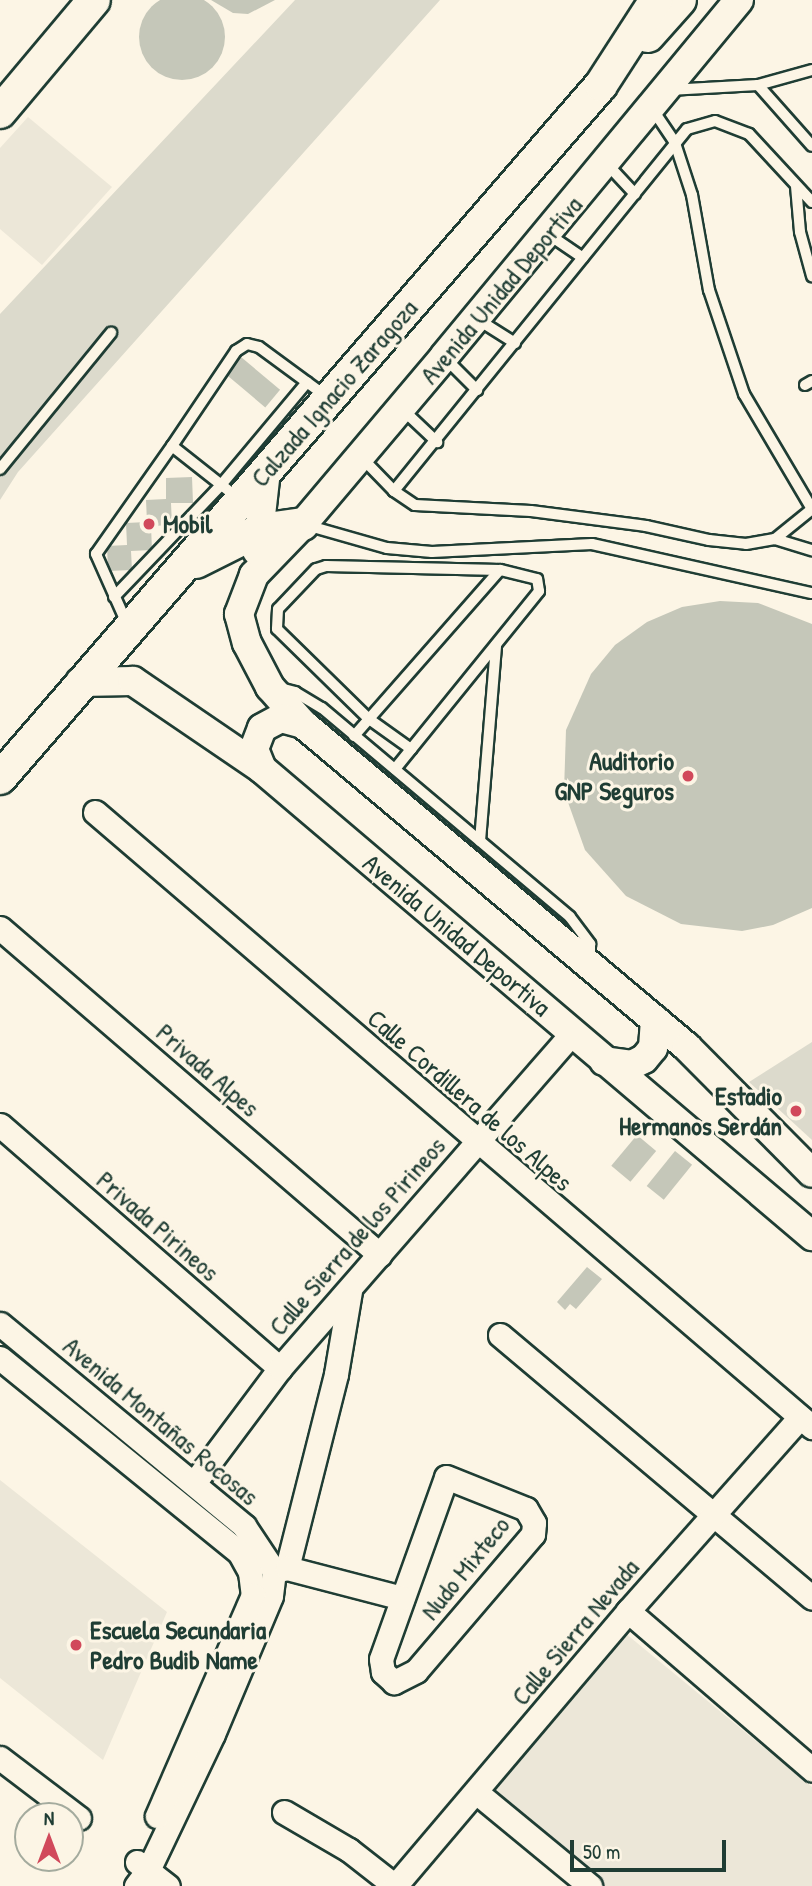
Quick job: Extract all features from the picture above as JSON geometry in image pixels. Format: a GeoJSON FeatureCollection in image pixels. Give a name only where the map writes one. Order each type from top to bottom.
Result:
{"type":"FeatureCollection","features":[{"type":"Feature","properties":{"kind":"main road"},"geometry":{"type":"LineString","coordinates":[[0,111],[94,0]]}},
{"type":"Feature","properties":{"kind":"main road","name":"Calzada Ignacio Zaragoza"},"geometry":{"type":"LineString","coordinates":[[128,626],[166,583],[263,511],[266,471],[318,391],[601,85],[656,0]]}},
{"type":"Feature","properties":{"kind":"main road"},"geometry":{"type":"LineString","coordinates":[[601,85],[680,0]]}},
{"type":"Feature","properties":{"kind":"main road"},"geometry":{"type":"LineString","coordinates":[[0,778],[128,626]]}},
{"type":"Feature","properties":{"kind":"street","name":"Avenida Unidad Deportiva"},"geometry":{"type":"LineString","coordinates":[[263,511],[360,456],[661,100],[739,0]]}},
{"type":"Feature","properties":{"kind":"street","name":"Avenida Unidad Deportiva"},"geometry":{"type":"LineString","coordinates":[[263,511],[254,575],[239,614],[247,643],[270,687],[303,724],[655,1020],[812,1173]]}},
{"type":"Feature","properties":{"kind":"street","name":"Avenida Unidad Deportiva"},"geometry":{"type":"LineString","coordinates":[[254,575],[263,511]]}},
{"type":"Feature","properties":{"kind":"street","name":"Avenida Unidad Deportiva"},"geometry":{"type":"LineString","coordinates":[[80,682],[133,681],[262,769],[812,1236]]}},
{"type":"Feature","properties":{"kind":"street"},"geometry":{"type":"LineString","coordinates":[[262,769],[254,749],[262,728],[281,718],[303,724]]}},
{"type":"Feature","properties":{"kind":"street","name":"Calle Cordillera de los Alpes"},"geometry":{"type":"LineString","coordinates":[[95,812],[475,1142],[806,1422]]}},
{"type":"Feature","properties":{"kind":"street","name":"Privada Alpes"},"geometry":{"type":"LineString","coordinates":[[0,928],[380,1255]]}},
{"type":"Feature","properties":{"kind":"street"},"geometry":{"type":"LineString","coordinates":[[604,1061],[632,1065],[644,1059],[653,1048],[655,1020]]}},
{"type":"Feature","properties":{"kind":"street","name":"Calle Sierra de los Pirineos"},"geometry":{"type":"LineString","coordinates":[[194,1483],[280,1368],[350,1291],[475,1142],[572,1033]]}},
{"type":"Feature","properties":{"kind":"street","name":"Privada Pirineos"},"geometry":{"type":"LineString","coordinates":[[0,1125],[280,1368]]}},
{"type":"Feature","properties":{"kind":"street"},"geometry":{"type":"LineString","coordinates":[[136,1879],[271,1595],[336,1374],[350,1291]]}},
{"type":"Feature","properties":{"kind":"street","name":"Avenida Montañas Rocosas"},"geometry":{"type":"LineString","coordinates":[[0,1324],[244,1526],[280,1570]]}},
{"type":"Feature","properties":{"kind":"street"},"geometry":{"type":"LineString","coordinates":[[500,1335],[812,1598]]}},
{"type":"Feature","properties":{"kind":"street","name":"Avenida Montañas Rocosas"},"geometry":{"type":"LineString","coordinates":[[0,1358],[239,1552],[250,1572]]}},
{"type":"Feature","properties":{"kind":"street","name":"Calle Sierra Nevada"},"geometry":{"type":"LineString","coordinates":[[395,1886],[713,1515],[806,1422]]}},
{"type":"Feature","properties":{"kind":"street","name":"Nudo Mixteco"},"geometry":{"type":"LineString","coordinates":[[446,1477],[457,1478],[531,1515],[533,1534],[416,1671],[394,1682],[383,1672],[381,1659],[402,1598],[446,1477]]}},
{"type":"Feature","properties":{"kind":"street","name":"Nudo Mixteco"},"geometry":{"type":"LineString","coordinates":[[250,1572],[280,1570],[402,1598]]}},
{"type":"Feature","properties":{"kind":"street"},"geometry":{"type":"LineString","coordinates":[[136,1879],[253,1595],[250,1572]]}},
{"type":"Feature","properties":{"kind":"street"},"geometry":{"type":"LineString","coordinates":[[628,1611],[812,1769]]}},
{"type":"Feature","properties":{"kind":"street"},"geometry":{"type":"LineString","coordinates":[[0,1758],[58,1802]]}},
{"type":"Feature","properties":{"kind":"street"},"geometry":{"type":"LineString","coordinates":[[476,1792],[590,1886]]}},
{"type":"Feature","properties":{"kind":"street"},"geometry":{"type":"LineString","coordinates":[[284,1812],[349,1850],[395,1886]]}},
{"type":"Feature","properties":{"kind":"street"},"geometry":{"type":"LineString","coordinates":[[136,1879],[167,1886]]}},
{"type":"Feature","properties":{"kind":"lane"},"geometry":{"type":"LineString","coordinates":[[775,540],[812,509],[744,394],[709,290],[692,195],[661,100],[758,85],[812,70]]}},
{"type":"Feature","properties":{"kind":"lane"},"geometry":{"type":"LineString","coordinates":[[758,85],[812,146]]}},
{"type":"Feature","properties":{"kind":"lane"},"geometry":{"type":"LineString","coordinates":[[394,491],[437,442],[675,143],[696,123],[715,121],[750,134],[812,202]]}},
{"type":"Feature","properties":{"kind":"lane"},"geometry":{"type":"LineString","coordinates":[[607,164],[635,194]]}},
{"type":"Feature","properties":{"kind":"lane"},"geometry":{"type":"LineString","coordinates":[[796,186],[800,232],[812,276]]}},
{"type":"Feature","properties":{"kind":"lane"},"geometry":{"type":"LineString","coordinates":[[548,234],[583,258]]}},
{"type":"Feature","properties":{"kind":"lane"},"geometry":{"type":"LineString","coordinates":[[477,319],[514,343]]}},
{"type":"Feature","properties":{"kind":"lane"},"geometry":{"type":"LineString","coordinates":[[0,469],[111,333]]}},
{"type":"Feature","properties":{"kind":"lane"},"geometry":{"type":"LineString","coordinates":[[114,597],[263,511],[318,391],[259,347],[247,344],[236,351],[96,554],[114,597],[128,626]]}},
{"type":"Feature","properties":{"kind":"lane"},"geometry":{"type":"LineString","coordinates":[[444,357],[477,390]]}},
{"type":"Feature","properties":{"kind":"lane"},"geometry":{"type":"LineString","coordinates":[[401,408],[437,442]]}},
{"type":"Feature","properties":{"kind":"lane"},"geometry":{"type":"LineString","coordinates":[[172,446],[263,511],[387,548],[432,552],[592,544],[812,593]]}},
{"type":"Feature","properties":{"kind":"lane"},"geometry":{"type":"LineString","coordinates":[[360,456],[394,491],[415,505],[531,511],[746,544],[775,540],[812,550]]}},
{"type":"Feature","properties":{"kind":"lane"},"geometry":{"type":"LineString","coordinates":[[395,769],[496,644],[540,584],[532,577],[500,570],[316,569],[278,609],[275,618],[277,629],[369,719],[411,749]]}},
{"type":"Feature","properties":{"kind":"lane"},"geometry":{"type":"LineString","coordinates":[[354,736],[500,570]]}},
{"type":"Feature","properties":{"kind":"lane"},"geometry":{"type":"LineString","coordinates":[[480,841],[496,644]]}},
{"type":"Feature","properties":{"kind":"lane"},"geometry":{"type":"LineString","coordinates":[[270,687],[295,692],[354,736],[570,917],[590,944],[590,965]]}},
{"type":"Feature","properties":{"kind":"shaded area"},"geometry":{"type":"Polygon","coordinates":[[[295,0],[440,0],[18,472],[0,500],[0,314],[295,0]]]}},
{"type":"Feature","properties":{"kind":"shaded area"},"geometry":{"type":"Polygon","coordinates":[[[28,117],[112,187],[42,265],[0,229],[0,148],[28,117]]]}},
{"type":"Feature","properties":{"kind":"shaded area","name":"Estadio Hermanos Serdán"},"geometry":{"type":"Polygon","coordinates":[[[812,1042],[812,1140],[749,1082],[812,1042]]]}},
{"type":"Feature","properties":{"kind":"shaded area","name":"Escuela Secundaria Pedro Budib Name"},"geometry":{"type":"Polygon","coordinates":[[[0,1480],[167,1612],[103,1760],[0,1678],[0,1480]]]}},
{"type":"Feature","properties":{"kind":"shaded area"},"geometry":{"type":"Polygon","coordinates":[[[625,1633],[812,1787],[812,1886],[602,1886],[490,1794],[625,1633]]]}},
{"type":"Feature","properties":{"kind":"building"},"geometry":{"type":"Polygon","coordinates":[[[182,-6],[198,-2],[212,7],[221,21],[225,37],[221,53],[212,67],[198,76],[182,80],[166,76],[152,67],[143,53],[139,37],[143,21],[152,7],[166,-2],[182,-6]]]}},
{"type":"Feature","properties":{"kind":"building"},"geometry":{"type":"Polygon","coordinates":[[[211,0],[275,0],[248,14],[233,13],[211,0]]]}},
{"type":"Feature","properties":{"kind":"building"},"geometry":{"type":"Polygon","coordinates":[[[241,357],[280,390],[265,407],[226,375],[241,357]]]}},
{"type":"Feature","properties":{"kind":"building","name":"Mobil"},"geometry":{"type":"Polygon","coordinates":[[[192,477],[193,503],[171,503],[172,525],[151,526],[152,550],[131,551],[132,570],[108,571],[107,546],[127,545],[126,523],[147,522],[146,500],[166,499],[166,478],[192,477]]]}},
{"type":"Feature","properties":{"kind":"building","name":"Auditorio GNP Seguros"},"geometry":{"type":"Polygon","coordinates":[[[720,601],[758,603],[812,624],[812,908],[773,925],[742,931],[681,924],[626,896],[585,850],[564,791],[566,730],[591,674],[615,645],[647,622],[682,607],[720,601]]]}},
{"type":"Feature","properties":{"kind":"building"},"geometry":{"type":"Polygon","coordinates":[[[637,1135],[656,1151],[630,1182],[611,1166],[637,1135]]]}},
{"type":"Feature","properties":{"kind":"building"},"geometry":{"type":"Polygon","coordinates":[[[675,1151],[692,1165],[664,1200],[647,1186],[675,1151]]]}},
{"type":"Feature","properties":{"kind":"building"},"geometry":{"type":"Polygon","coordinates":[[[587,1267],[602,1279],[576,1309],[570,1304],[565,1310],[557,1302],[587,1267]]]}},
{"type":"Feature","properties":{"kind":"place","name":"Mobil"},"geometry":{"type":"Point","coordinates":[149,524]}},
{"type":"Feature","properties":{"kind":"place","name":"Auditorio GNP Seguros"},"geometry":{"type":"Point","coordinates":[688,776]}},
{"type":"Feature","properties":{"kind":"place","name":"Estadio Hermanos Serdán"},"geometry":{"type":"Point","coordinates":[796,1111]}},
{"type":"Feature","properties":{"kind":"place","name":"Escuela Secundaria Pedro Budib Name"},"geometry":{"type":"Point","coordinates":[76,1645]}}]}
